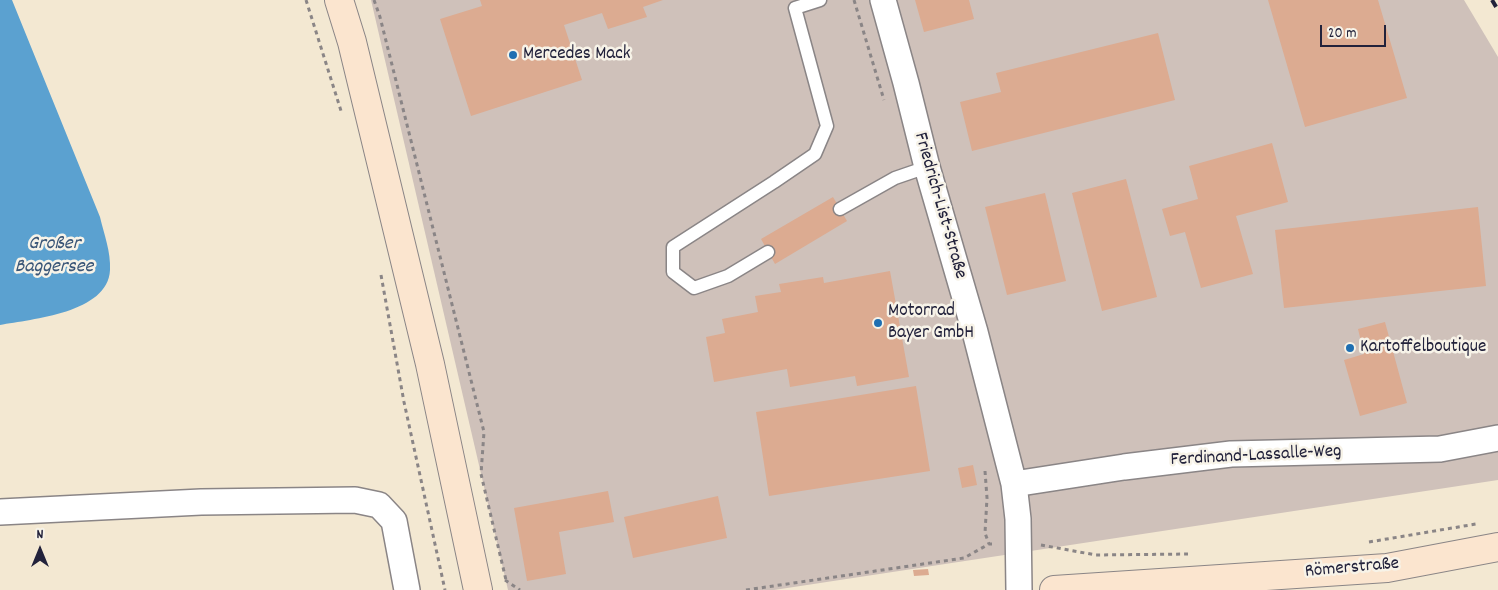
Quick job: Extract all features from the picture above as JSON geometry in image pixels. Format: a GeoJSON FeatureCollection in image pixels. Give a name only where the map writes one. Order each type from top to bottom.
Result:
{"type":"FeatureCollection","features":[{"type":"Feature","properties":{"kind":"main road"},"geometry":{"type":"LineString","coordinates":[[339,0],[352,42],[428,354],[478,590]]}},
{"type":"Feature","properties":{"kind":"main road","name":"Römerstraße"},"geometry":{"type":"LineString","coordinates":[[1054,590],[1387,568],[1498,547]]}},
{"type":"Feature","properties":{"kind":"street","name":"Friedrich-List-Straße"},"geometry":{"type":"LineString","coordinates":[[883,0],[927,167],[975,332],[1014,484],[1018,518],[1019,590]]}},
{"type":"Feature","properties":{"kind":"street","name":"Ferdinand-Lassalle-Weg"},"geometry":{"type":"LineString","coordinates":[[1014,484],[1124,467],[1231,454],[1440,449],[1498,438]]}},
{"type":"Feature","properties":{"kind":"street"},"geometry":{"type":"LineString","coordinates":[[0,512],[201,502],[355,500],[379,505],[394,521],[406,590]]}},
{"type":"Feature","properties":{"kind":"lane"},"geometry":{"type":"LineString","coordinates":[[768,252],[728,276],[694,288],[672,272],[672,247],[815,154],[827,126],[795,8],[820,0]]}},
{"type":"Feature","properties":{"kind":"lane"},"geometry":{"type":"LineString","coordinates":[[840,209],[894,178],[927,167]]}},
{"type":"Feature","properties":{"kind":"path"},"geometry":{"type":"LineString","coordinates":[[306,0],[343,116]]}},
{"type":"Feature","properties":{"kind":"path"},"geometry":{"type":"LineString","coordinates":[[374,0],[380,16],[484,432],[481,474],[506,580]]}},
{"type":"Feature","properties":{"kind":"path"},"geometry":{"type":"LineString","coordinates":[[854,0],[884,101]]}},
{"type":"Feature","properties":{"kind":"path"},"geometry":{"type":"LineString","coordinates":[[379,266],[404,402],[445,590]]}},
{"type":"Feature","properties":{"kind":"path"},"geometry":{"type":"LineString","coordinates":[[984,464],[987,498],[985,533],[989,544]]}},
{"type":"Feature","properties":{"kind":"path"},"geometry":{"type":"LineString","coordinates":[[1361,543],[1478,523]]}},
{"type":"Feature","properties":{"kind":"path"},"geometry":{"type":"LineString","coordinates":[[746,590],[964,558],[989,544],[1019,542],[1096,555],[1193,554]]}},
{"type":"Feature","properties":{"kind":"shaded area"},"geometry":{"type":"Polygon","coordinates":[[[371,0],[1464,0],[1498,57],[1498,480],[774,590],[508,590],[371,0]]]}},
{"type":"Feature","properties":{"kind":"water","name":"Großer Baggersee"},"geometry":{"type":"Polygon","coordinates":[[[0,0],[12,0],[100,217],[108,250],[110,270],[106,284],[96,296],[83,305],[48,316],[0,325],[0,0]]]}},
{"type":"Feature","properties":{"kind":"building","name":"Mercedes Mack"},"geometry":{"type":"Polygon","coordinates":[[[480,0],[663,0],[643,7],[647,17],[608,29],[602,13],[564,25],[582,80],[471,116],[440,19],[482,6],[480,0]]]}},
{"type":"Feature","properties":{"kind":"building"},"geometry":{"type":"Polygon","coordinates":[[[915,0],[969,0],[974,19],[924,32],[915,0]]]}},
{"type":"Feature","properties":{"kind":"building"},"geometry":{"type":"Polygon","coordinates":[[[1268,0],[1378,0],[1407,98],[1305,127],[1268,0]]]}},
{"type":"Feature","properties":{"kind":"building"},"geometry":{"type":"Polygon","coordinates":[[[1158,33],[1175,100],[972,151],[960,102],[1001,92],[996,73],[1158,33]]]}},
{"type":"Feature","properties":{"kind":"building"},"geometry":{"type":"Polygon","coordinates":[[[1272,143],[1288,202],[1236,216],[1253,274],[1201,288],[1185,232],[1170,236],[1162,209],[1198,199],[1189,166],[1272,143]]]}},
{"type":"Feature","properties":{"kind":"building"},"geometry":{"type":"Polygon","coordinates":[[[1126,179],[1157,297],[1102,311],[1072,193],[1126,179]]]}},
{"type":"Feature","properties":{"kind":"building"},"geometry":{"type":"Polygon","coordinates":[[[1045,193],[1066,281],[1007,295],[985,207],[1045,193]]]}},
{"type":"Feature","properties":{"kind":"building"},"geometry":{"type":"Polygon","coordinates":[[[833,197],[847,221],[775,264],[761,239],[833,197]]]}},
{"type":"Feature","properties":{"kind":"building"},"geometry":{"type":"Polygon","coordinates":[[[1478,207],[1486,286],[1284,308],[1275,230],[1478,207]]]}},
{"type":"Feature","properties":{"kind":"building"},"geometry":{"type":"Polygon","coordinates":[[[890,271],[909,377],[857,386],[855,376],[790,387],[787,369],[714,382],[706,337],[725,333],[722,319],[758,312],[755,296],[781,292],[779,284],[823,277],[824,283],[890,271]]]}},
{"type":"Feature","properties":{"kind":"building"},"geometry":{"type":"Polygon","coordinates":[[[1385,322],[1407,403],[1360,416],[1344,360],[1364,354],[1358,329],[1385,322]]]}},
{"type":"Feature","properties":{"kind":"building"},"geometry":{"type":"Polygon","coordinates":[[[916,386],[930,471],[769,496],[756,412],[916,386]]]}},
{"type":"Feature","properties":{"kind":"building"},"geometry":{"type":"Polygon","coordinates":[[[973,465],[977,485],[962,488],[958,468],[973,465]]]}},
{"type":"Feature","properties":{"kind":"building"},"geometry":{"type":"Polygon","coordinates":[[[608,491],[614,522],[559,532],[566,574],[527,581],[514,508],[608,491]]]}},
{"type":"Feature","properties":{"kind":"building"},"geometry":{"type":"Polygon","coordinates":[[[718,496],[727,538],[633,558],[624,517],[718,496]]]}},
{"type":"Feature","properties":{"kind":"building"},"geometry":{"type":"Polygon","coordinates":[[[928,569],[929,575],[914,576],[913,570],[928,569]]]}},
{"type":"Feature","properties":{"kind":"railway"},"geometry":{"type":"LineString","coordinates":[[1492,0],[1498,10]]}},
{"type":"Feature","properties":{"kind":"place","name":"Mercedes Mack"},"geometry":{"type":"Point","coordinates":[513,55]}},
{"type":"Feature","properties":{"kind":"place","name":"Motorrad Bayer GmbH"},"geometry":{"type":"Point","coordinates":[878,323]}},
{"type":"Feature","properties":{"kind":"place","name":"Kartoffelboutique"},"geometry":{"type":"Point","coordinates":[1350,348]}}]}
